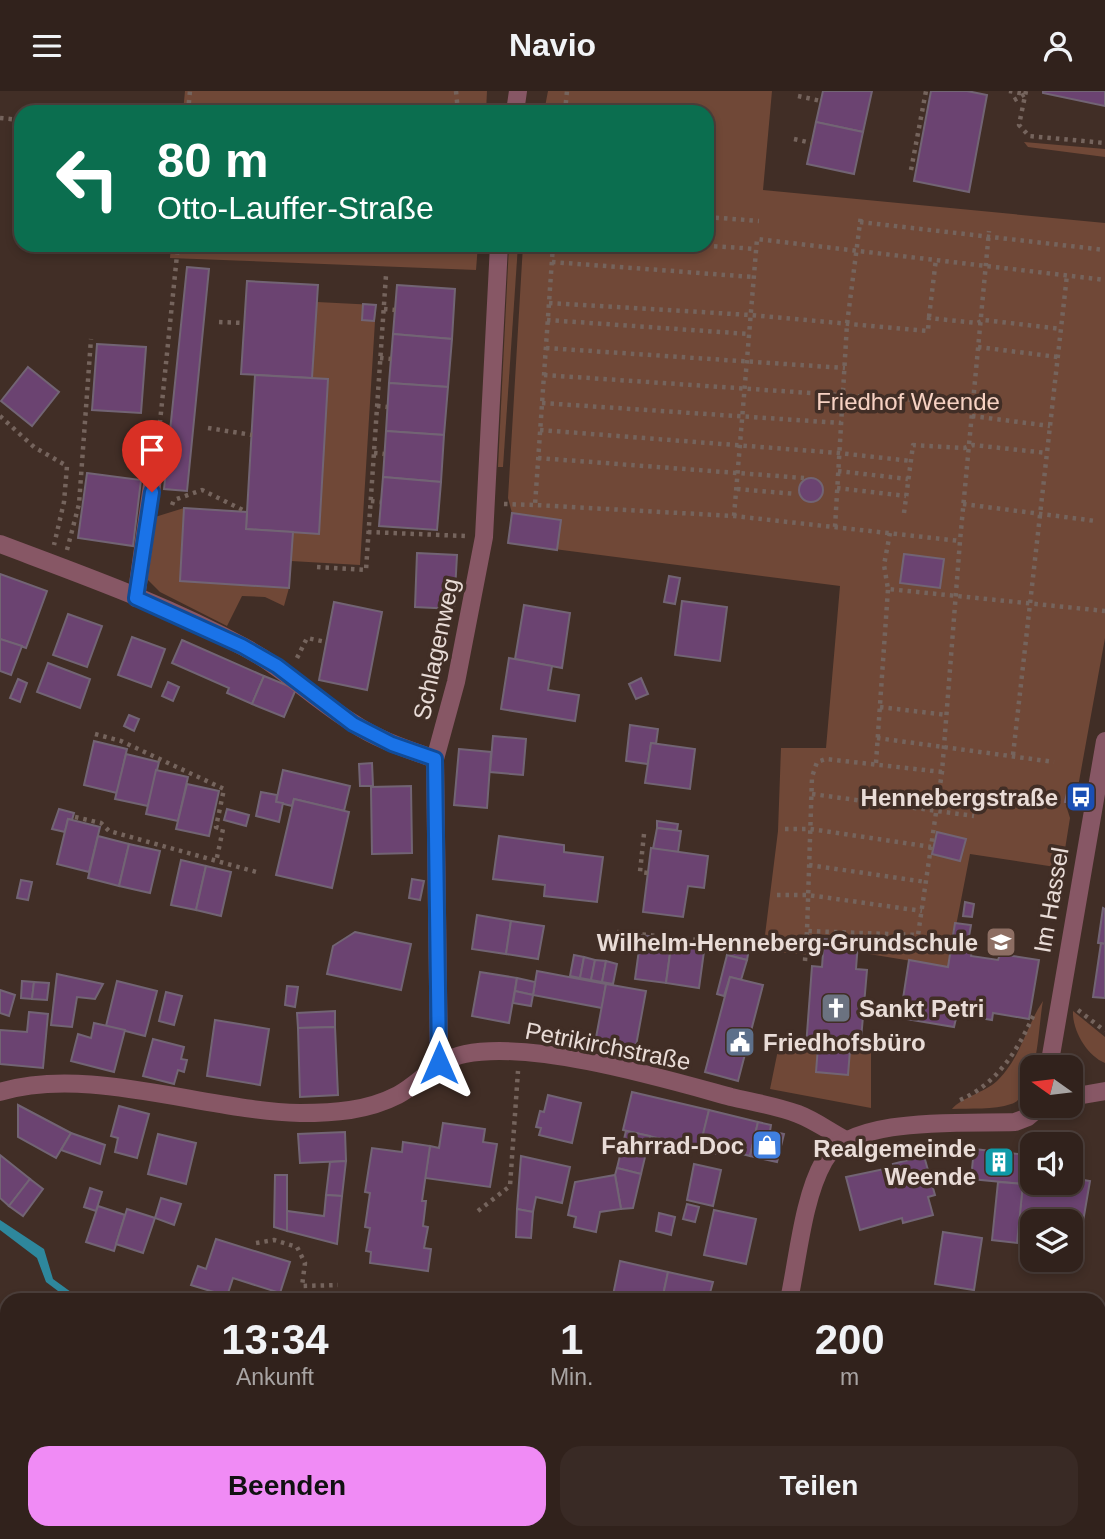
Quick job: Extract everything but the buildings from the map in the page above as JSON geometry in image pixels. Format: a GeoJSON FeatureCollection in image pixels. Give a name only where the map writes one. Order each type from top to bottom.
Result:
{"type":"FeatureCollection","features":[{"type":"Feature","properties":{"kind":"street","name":"Schlagenweg"},"geometry":{"type":"LineString","coordinates":[[439,1063],[435,759],[456,682],[484,537],[499,252]]}},
{"type":"Feature","properties":{"kind":"street"},"geometry":{"type":"LineString","coordinates":[[136,598],[157,450]]}},
{"type":"Feature","properties":{"kind":"street"},"geometry":{"type":"LineString","coordinates":[[0,544],[136,598],[242,646],[289,675],[353,724],[392,744],[435,759]]}},
{"type":"Feature","properties":{"kind":"street","name":"Im Hassel"},"geometry":{"type":"LineString","coordinates":[[1051,1055],[1105,741]]}},
{"type":"Feature","properties":{"kind":"street","name":"Petrikirchstraße"},"geometry":{"type":"LineString","coordinates":[[0,1092],[22,1085],[60,1083],[248,1110],[332,1113],[365,1108],[398,1095],[439,1063],[463,1054],[519,1053],[651,1075],[797,1114],[845,1139]]}},
{"type":"Feature","properties":{"kind":"street"},"geometry":{"type":"LineString","coordinates":[[1083,1095],[1105,1091]]}},
{"type":"Feature","properties":{"kind":"street"},"geometry":{"type":"LineString","coordinates":[[791,1293],[816,1182],[824,1160],[845,1139],[882,1128],[1015,1122],[1025,1118]]}},
{"type":"Feature","properties":{"kind":"path"},"geometry":{"type":"LineString","coordinates":[[911,170],[926,91]]}},
{"type":"Feature","properties":{"kind":"path"},"geometry":{"type":"LineString","coordinates":[[1009,91],[1025,92]]}},
{"type":"Feature","properties":{"kind":"path"},"geometry":{"type":"LineString","coordinates":[[1011,102],[1025,92]]}},
{"type":"Feature","properties":{"kind":"path"},"geometry":{"type":"LineString","coordinates":[[1025,92],[1018,125],[1028,136],[1105,143]]}},
{"type":"Feature","properties":{"kind":"path"},"geometry":{"type":"LineString","coordinates":[[798,96],[821,101]]}},
{"type":"Feature","properties":{"kind":"path"},"geometry":{"type":"LineString","coordinates":[[794,139],[812,143]]}},
{"type":"Feature","properties":{"kind":"path"},"geometry":{"type":"LineString","coordinates":[[835,527],[847,324],[861,215]]}},
{"type":"Feature","properties":{"kind":"path"},"geometry":{"type":"LineString","coordinates":[[714,218],[759,221]]}},
{"type":"Feature","properties":{"kind":"path"},"geometry":{"type":"LineString","coordinates":[[860,222],[1105,250]]}},
{"type":"Feature","properties":{"kind":"path"},"geometry":{"type":"LineString","coordinates":[[807,931],[918,936],[942,772],[963,504],[989,231]]}},
{"type":"Feature","properties":{"kind":"path"},"geometry":{"type":"LineString","coordinates":[[734,516],[757,239],[1105,280]]}},
{"type":"Feature","properties":{"kind":"path"},"geometry":{"type":"LineString","coordinates":[[714,246],[756,249]]}},
{"type":"Feature","properties":{"kind":"path"},"geometry":{"type":"LineString","coordinates":[[157,450],[177,252]]}},
{"type":"Feature","properties":{"kind":"path"},"geometry":{"type":"LineString","coordinates":[[535,505],[553,252]]}},
{"type":"Feature","properties":{"kind":"path"},"geometry":{"type":"LineString","coordinates":[[549,303],[750,314],[928,331],[936,259]]}},
{"type":"Feature","properties":{"kind":"path"},"geometry":{"type":"LineString","coordinates":[[552,262],[754,277]]}},
{"type":"Feature","properties":{"kind":"path"},"geometry":{"type":"LineString","coordinates":[[317,567],[366,570],[386,275]]}},
{"type":"Feature","properties":{"kind":"path"},"geometry":{"type":"LineString","coordinates":[[1013,755],[1067,275]]}},
{"type":"Feature","properties":{"kind":"path"},"geometry":{"type":"LineString","coordinates":[[384,309],[395,310]]}},
{"type":"Feature","properties":{"kind":"path"},"geometry":{"type":"LineString","coordinates":[[929,318],[1061,330]]}},
{"type":"Feature","properties":{"kind":"path"},"geometry":{"type":"LineString","coordinates":[[547,320],[749,334]]}},
{"type":"Feature","properties":{"kind":"path"},"geometry":{"type":"LineString","coordinates":[[219,322],[244,323]]}},
{"type":"Feature","properties":{"kind":"path"},"geometry":{"type":"LineString","coordinates":[[55,565],[79,504],[91,339]]}},
{"type":"Feature","properties":{"kind":"path"},"geometry":{"type":"LineString","coordinates":[[978,347],[1058,357]]}},
{"type":"Feature","properties":{"kind":"path"},"geometry":{"type":"LineString","coordinates":[[546,348],[845,368]]}},
{"type":"Feature","properties":{"kind":"path"},"geometry":{"type":"LineString","coordinates":[[380,358],[391,359]]}},
{"type":"Feature","properties":{"kind":"path"},"geometry":{"type":"LineString","coordinates":[[544,375],[973,404]]}},
{"type":"Feature","properties":{"kind":"path"},"geometry":{"type":"LineString","coordinates":[[542,403],[841,423]]}},
{"type":"Feature","properties":{"kind":"path"},"geometry":{"type":"LineString","coordinates":[[377,406],[387,407]]}},
{"type":"Feature","properties":{"kind":"path"},"geometry":{"type":"LineString","coordinates":[[0,416],[34,447],[67,466],[55,565]]}},
{"type":"Feature","properties":{"kind":"path"},"geometry":{"type":"LineString","coordinates":[[972,416],[1050,426]]}},
{"type":"Feature","properties":{"kind":"path"},"geometry":{"type":"LineString","coordinates":[[208,428],[251,435]]}},
{"type":"Feature","properties":{"kind":"path"},"geometry":{"type":"LineString","coordinates":[[540,430],[911,461]]}},
{"type":"Feature","properties":{"kind":"path"},"geometry":{"type":"LineString","coordinates":[[84,441],[93,442]]}},
{"type":"Feature","properties":{"kind":"path"},"geometry":{"type":"LineString","coordinates":[[904,513],[913,445],[969,446],[1047,453]]}},
{"type":"Feature","properties":{"kind":"path"},"geometry":{"type":"LineString","coordinates":[[374,453],[384,454]]}},
{"type":"Feature","properties":{"kind":"path"},"geometry":{"type":"LineString","coordinates":[[538,458],[804,478]]}},
{"type":"Feature","properties":{"kind":"path"},"geometry":{"type":"LineString","coordinates":[[838,471],[908,479]]}},
{"type":"Feature","properties":{"kind":"path"},"geometry":{"type":"LineString","coordinates":[[837,488],[906,496]]}},
{"type":"Feature","properties":{"kind":"path"},"geometry":{"type":"LineString","coordinates":[[737,489],[796,494]]}},
{"type":"Feature","properties":{"kind":"path"},"geometry":{"type":"LineString","coordinates":[[174,500],[202,490],[247,512]]}},
{"type":"Feature","properties":{"kind":"path"},"geometry":{"type":"LineString","coordinates":[[371,501],[380,502]]}},
{"type":"Feature","properties":{"kind":"path"},"geometry":{"type":"LineString","coordinates":[[485,502],[734,516],[960,541]]}},
{"type":"Feature","properties":{"kind":"path"},"geometry":{"type":"LineString","coordinates":[[963,504],[1096,521]]}},
{"type":"Feature","properties":{"kind":"path"},"geometry":{"type":"LineString","coordinates":[[368,532],[484,537]]}},
{"type":"Feature","properties":{"kind":"path"},"geometry":{"type":"LineString","coordinates":[[876,763],[888,589],[884,565],[890,533]]}},
{"type":"Feature","properties":{"kind":"path"},"geometry":{"type":"LineString","coordinates":[[888,589],[1105,611]]}},
{"type":"Feature","properties":{"kind":"path"},"geometry":{"type":"LineString","coordinates":[[289,675],[307,638],[326,642]]}},
{"type":"Feature","properties":{"kind":"path"},"geometry":{"type":"LineString","coordinates":[[880,707],[947,715]]}},
{"type":"Feature","properties":{"kind":"path"},"geometry":{"type":"LineString","coordinates":[[95,734],[121,741],[223,789],[216,827],[223,829],[216,862]]}},
{"type":"Feature","properties":{"kind":"path"},"geometry":{"type":"LineString","coordinates":[[877,738],[1054,762]]}},
{"type":"Feature","properties":{"kind":"path"},"geometry":{"type":"LineString","coordinates":[[804,961],[812,777],[817,762],[825,759],[876,763],[942,772]]}},
{"type":"Feature","properties":{"kind":"path"},"geometry":{"type":"LineString","coordinates":[[812,794],[974,816]]}},
{"type":"Feature","properties":{"kind":"path"},"geometry":{"type":"LineString","coordinates":[[75,817],[101,823],[109,831],[179,848],[216,862],[260,873]]}},
{"type":"Feature","properties":{"kind":"path"},"geometry":{"type":"LineString","coordinates":[[785,829],[810,829],[931,847]]}},
{"type":"Feature","properties":{"kind":"path"},"geometry":{"type":"LineString","coordinates":[[644,834],[640,872],[648,873]]}},
{"type":"Feature","properties":{"kind":"path"},"geometry":{"type":"LineString","coordinates":[[809,865],[926,882]]}},
{"type":"Feature","properties":{"kind":"path"},"geometry":{"type":"LineString","coordinates":[[777,895],[808,895],[922,911]]}},
{"type":"Feature","properties":{"kind":"path"},"geometry":{"type":"LineString","coordinates":[[617,932],[719,941]]}},
{"type":"Feature","properties":{"kind":"path"},"geometry":{"type":"LineString","coordinates":[[1062,982],[1080,985],[1077,1009],[1105,1031]]}},
{"type":"Feature","properties":{"kind":"path"},"geometry":{"type":"LineString","coordinates":[[943,1125],[942,1108],[974,1094],[1002,1070],[1037,1006]]}},
{"type":"Feature","properties":{"kind":"path"},"geometry":{"type":"LineString","coordinates":[[478,1211],[510,1186],[519,1053]]}},
{"type":"Feature","properties":{"kind":"path"},"geometry":{"type":"LineString","coordinates":[[256,1243],[274,1240],[297,1247],[305,1263],[302,1286],[338,1285]]}},
{"type":"Feature","properties":{"kind":"green space"},"geometry":{"type":"Polygon","coordinates":[[[185,91],[487,91],[486,105],[184,105],[185,91]]]}},
{"type":"Feature","properties":{"kind":"green space","name":"Friedhof Weende"},"geometry":{"type":"Polygon","coordinates":[[[548,91],[772,91],[763,190],[1105,223],[1105,638],[1078,787],[1069,786],[1065,802],[1070,818],[1062,868],[970,854],[948,967],[863,953],[861,937],[812,934],[812,955],[763,951],[778,831],[781,748],[826,748],[840,586],[508,543],[512,513],[508,498],[523,252],[714,252],[714,105],[545,105],[548,91]]]}},
{"type":"Feature","properties":{"kind":"green space"},"geometry":{"type":"Polygon","coordinates":[[[1024,142],[1105,149],[1105,157],[1028,147],[1024,142]]]}},
{"type":"Feature","properties":{"kind":"green space"},"geometry":{"type":"Polygon","coordinates":[[[170,252],[477,252],[476,270],[170,258],[170,252]]]}},
{"type":"Feature","properties":{"kind":"green space"},"geometry":{"type":"Polygon","coordinates":[[[509,252],[518,252],[503,467],[498,467],[509,252]]]}},
{"type":"Feature","properties":{"kind":"green space"},"geometry":{"type":"Polygon","coordinates":[[[317,302],[376,305],[360,565],[291,561],[293,532],[319,533],[328,379],[312,378],[317,302]]]}},
{"type":"Feature","properties":{"kind":"green space"},"geometry":{"type":"Polygon","coordinates":[[[184,508],[180,581],[289,588],[284,606],[265,597],[242,596],[227,626],[160,592],[147,579],[155,517],[184,508]]]}},
{"type":"Feature","properties":{"kind":"green space"},"geometry":{"type":"Polygon","coordinates":[[[1043,1001],[1036,1055],[1020,1055],[1020,1098],[1011,1104],[997,1107],[952,1109],[997,1081],[1018,1051],[1043,1001]]]}},
{"type":"Feature","properties":{"kind":"green space"},"geometry":{"type":"Polygon","coordinates":[[[1073,1011],[1105,1037],[1105,1063],[1092,1055],[1082,1041],[1075,1026],[1073,1011]]]}},
{"type":"Feature","properties":{"kind":"green space"},"geometry":{"type":"Polygon","coordinates":[[[779,1045],[818,1047],[817,1072],[847,1075],[850,1050],[871,1052],[871,1108],[770,1089],[779,1045]]]}},
{"type":"Feature","properties":{"kind":"water"},"geometry":{"type":"Polygon","coordinates":[[[0,1220],[44,1249],[53,1279],[72,1293],[61,1293],[46,1282],[37,1258],[0,1230],[0,1220]]]}},
{"type":"Feature","properties":{"kind":"place","name":"Hennebergstraße"},"geometry":{"type":"Point","coordinates":[1081,797]}},
{"type":"Feature","properties":{"kind":"place","name":"Wilhelm-Henneberg-Grundschule"},"geometry":{"type":"Point","coordinates":[1001,942]}},
{"type":"Feature","properties":{"kind":"place","name":"Sankt Petri"},"geometry":{"type":"Point","coordinates":[836,1008]}},
{"type":"Feature","properties":{"kind":"place","name":"Friedhofsbüro"},"geometry":{"type":"Point","coordinates":[740,1042]}},
{"type":"Feature","properties":{"kind":"place","name":"Fahrrad-Doc"},"geometry":{"type":"Point","coordinates":[767,1145]}},
{"type":"Feature","properties":{"kind":"place","name":"Realgemeinde Weende"},"geometry":{"type":"Point","coordinates":[999,1162]}},
{"type":"Feature","properties":{"kind":"route"},"geometry":{"type":"LineString","coordinates":[[152,492],[136,598],[242,646],[277,666],[353,724],[392,744],[435,759],[439,1063]]}}]}
